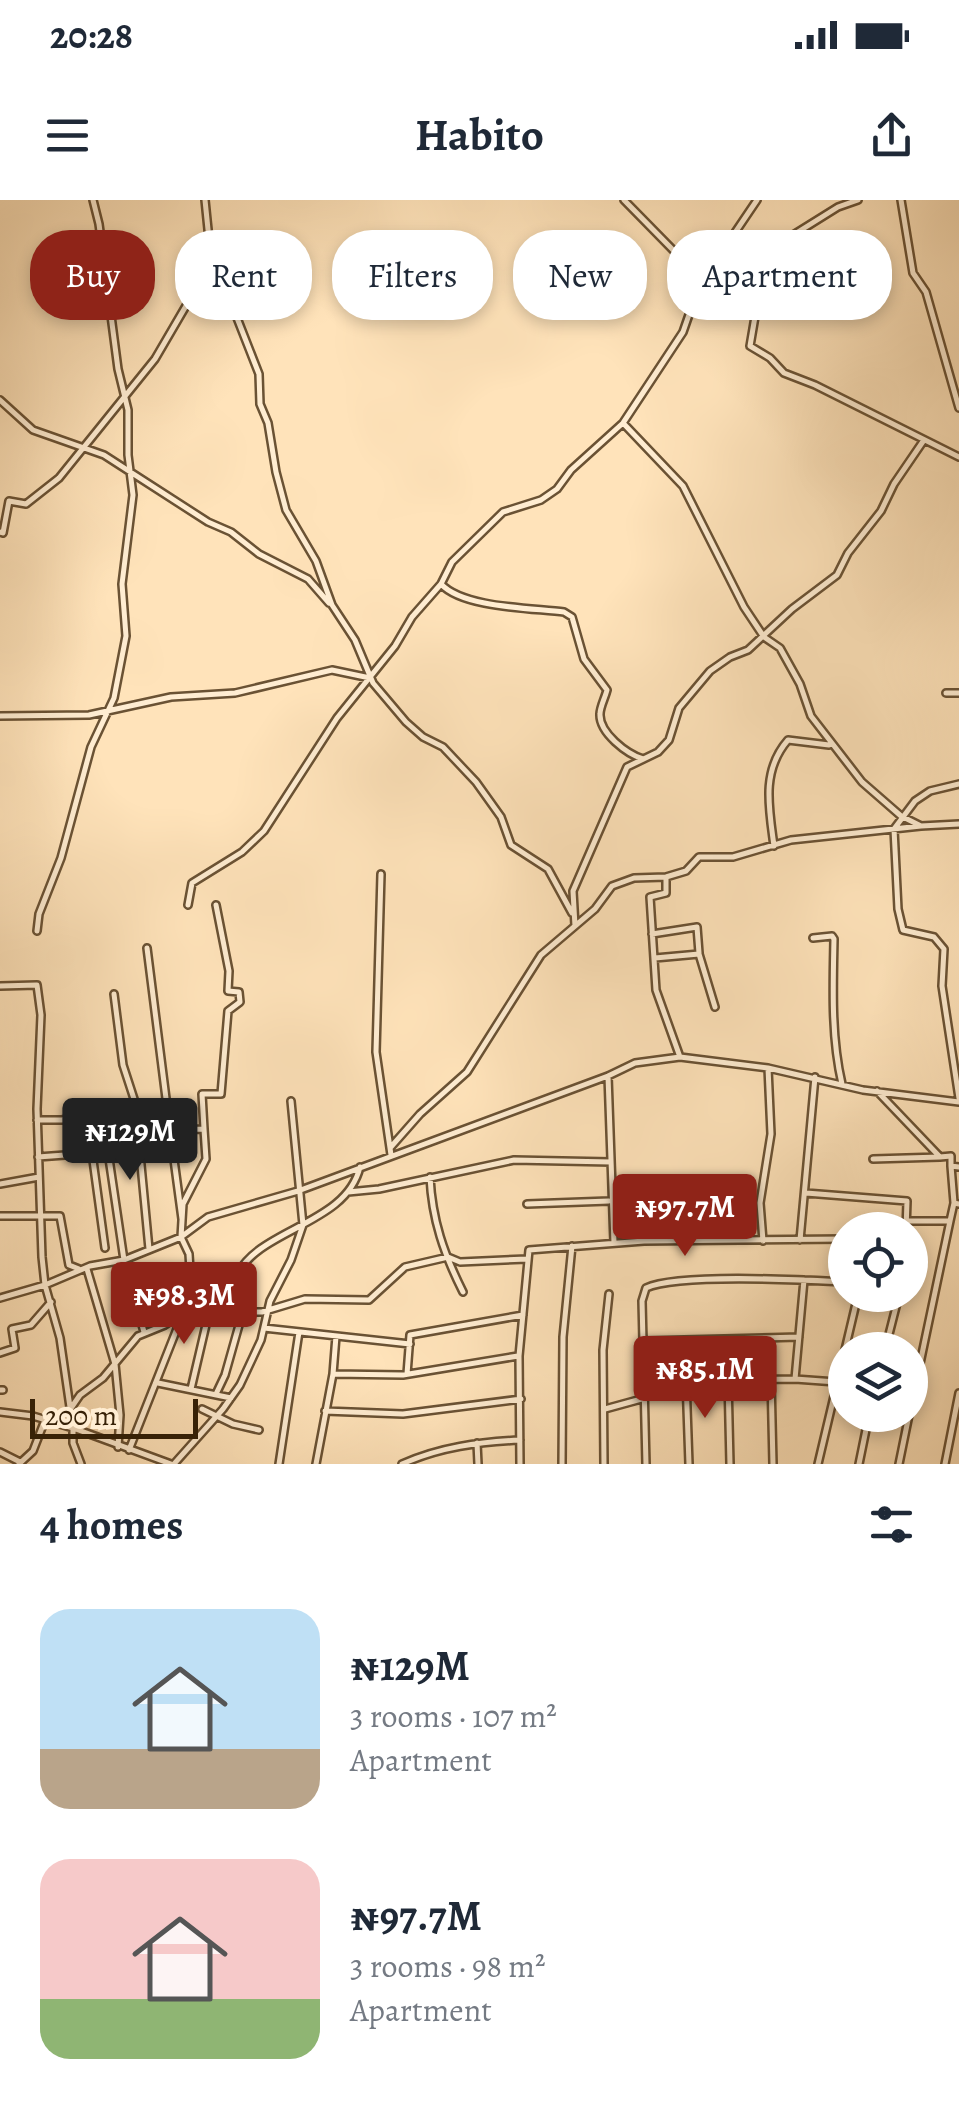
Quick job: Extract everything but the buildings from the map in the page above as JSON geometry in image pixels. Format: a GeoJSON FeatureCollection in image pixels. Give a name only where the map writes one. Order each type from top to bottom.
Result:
{"type":"FeatureCollection","features":[{"type":"Feature","properties":{"kind":"street"},"geometry":{"type":"LineString","coordinates":[[38,931],[38,914],[61,858],[85,766],[120,678],[126,636],[122,584],[134,496],[126,396],[118,368],[93,200]]}},
{"type":"Feature","properties":{"kind":"street"},"geometry":{"type":"LineString","coordinates":[[205,200],[208,230]]}},
{"type":"Feature","properties":{"kind":"street"},"geometry":{"type":"LineString","coordinates":[[624,200],[667,244]]}},
{"type":"Feature","properties":{"kind":"street"},"geometry":{"type":"LineString","coordinates":[[737,230],[757,200]]}},
{"type":"Feature","properties":{"kind":"street"},"geometry":{"type":"LineString","coordinates":[[801,230],[838,207],[858,200]]}},
{"type":"Feature","properties":{"kind":"street"},"geometry":{"type":"LineString","coordinates":[[902,200],[914,273],[926,292],[959,408]]}},
{"type":"Feature","properties":{"kind":"street"},"geometry":{"type":"LineString","coordinates":[[0,532],[3,533],[8,501],[26,504],[59,478],[155,359],[178,320]]}},
{"type":"Feature","properties":{"kind":"street"},"geometry":{"type":"LineString","coordinates":[[238,320],[259,374],[260,404],[268,423],[286,510],[316,561],[332,605]]}},
{"type":"Feature","properties":{"kind":"street"},"geometry":{"type":"LineString","coordinates":[[188,905],[192,883],[242,852],[264,831],[337,718],[441,584],[452,562],[503,512],[541,500],[557,488],[571,470],[623,424],[687,320]]}},
{"type":"Feature","properties":{"kind":"street"},"geometry":{"type":"LineString","coordinates":[[754,320],[750,346],[770,358],[784,374],[815,385],[959,457]]}},
{"type":"Feature","properties":{"kind":"street"},"geometry":{"type":"LineString","coordinates":[[0,400],[33,430],[104,455],[270,560],[308,579],[332,605],[355,640],[370,678],[406,722],[422,737],[443,747],[476,782],[502,817],[512,844],[548,869],[572,913]]}},
{"type":"Feature","properties":{"kind":"street"},"geometry":{"type":"LineString","coordinates":[[623,424],[683,486],[726,574],[764,637],[780,648],[800,684],[811,716],[832,746],[862,782],[901,816],[922,826]]}},
{"type":"Feature","properties":{"kind":"street"},"geometry":{"type":"LineString","coordinates":[[574,926],[573,890],[627,767],[658,752],[669,740],[679,708],[710,672],[764,637],[792,609],[837,575],[924,440]]}},
{"type":"Feature","properties":{"kind":"street"},"geometry":{"type":"LineString","coordinates":[[441,584],[447,591],[482,602],[564,612],[572,617],[584,659],[607,690],[600,712],[602,723],[617,744],[643,759]]}},
{"type":"Feature","properties":{"kind":"street"},"geometry":{"type":"LineString","coordinates":[[0,716],[89,715],[171,697],[236,693],[332,670],[370,678]]}},
{"type":"Feature","properties":{"kind":"street"},"geometry":{"type":"LineString","coordinates":[[946,693],[959,693]]}},
{"type":"Feature","properties":{"kind":"street"},"geometry":{"type":"LineString","coordinates":[[774,846],[768,798],[770,771],[778,751],[788,740],[832,746]]}},
{"type":"Feature","properties":{"kind":"street"},"geometry":{"type":"LineString","coordinates":[[0,1298],[45,1286],[84,1269],[124,1260],[181,1236],[208,1217],[298,1191],[390,1152],[608,1076],[635,1063],[680,1056],[768,1068],[877,1091],[959,1100],[942,986],[944,949],[934,936],[903,930],[898,909],[894,829],[901,816],[930,791],[959,784]]}},
{"type":"Feature","properties":{"kind":"street"},"geometry":{"type":"LineString","coordinates":[[390,1152],[420,1114],[467,1072],[540,954],[595,909],[612,886],[634,878],[666,877],[686,870],[699,857],[733,857],[791,840],[959,824]]}},
{"type":"Feature","properties":{"kind":"street"},"geometry":{"type":"LineString","coordinates":[[381,874],[376,1052],[390,1152]]}},
{"type":"Feature","properties":{"kind":"street"},"geometry":{"type":"LineString","coordinates":[[666,877],[666,892],[650,897],[656,990],[680,1056]]}},
{"type":"Feature","properties":{"kind":"street"},"geometry":{"type":"LineString","coordinates":[[129,1450],[184,1310],[190,1254],[181,1236],[183,1204],[206,1158],[202,1094],[220,1094],[228,1011],[240,1002],[238,992],[228,992],[229,971],[216,905]]}},
{"type":"Feature","properties":{"kind":"street"},"geometry":{"type":"LineString","coordinates":[[652,934],[697,927],[699,954],[714,1007]]}},
{"type":"Feature","properties":{"kind":"street"},"geometry":{"type":"LineString","coordinates":[[813,938],[834,939],[837,1062],[842,1084]]}},
{"type":"Feature","properties":{"kind":"street"},"geometry":{"type":"LineString","coordinates":[[147,948],[182,1219]]}},
{"type":"Feature","properties":{"kind":"street"},"geometry":{"type":"LineString","coordinates":[[656,958],[699,954]]}},
{"type":"Feature","properties":{"kind":"street"},"geometry":{"type":"LineString","coordinates":[[0,986],[37,985],[37,1120],[45,1286],[60,1338],[68,1412],[80,1464]]}},
{"type":"Feature","properties":{"kind":"street"},"geometry":{"type":"LineString","coordinates":[[114,994],[124,1065],[135,1102],[150,1249]]}},
{"type":"Feature","properties":{"kind":"street"},"geometry":{"type":"LineString","coordinates":[[762,1240],[760,1203],[771,1134],[768,1068]]}},
{"type":"Feature","properties":{"kind":"street"},"geometry":{"type":"LineString","coordinates":[[608,1076],[614,1243]]}},
{"type":"Feature","properties":{"kind":"street"},"geometry":{"type":"LineString","coordinates":[[800,1240],[814,1077]]}},
{"type":"Feature","properties":{"kind":"street"},"geometry":{"type":"LineString","coordinates":[[877,1091],[940,1157]]}},
{"type":"Feature","properties":{"kind":"street"},"geometry":{"type":"LineString","coordinates":[[0,1412],[73,1428],[172,1464],[218,1416],[240,1384],[303,1225],[291,1101]]}},
{"type":"Feature","properties":{"kind":"street"},"geometry":{"type":"LineString","coordinates":[[37,1120],[62,1120],[102,1111],[124,1260],[144,1332]]}},
{"type":"Feature","properties":{"kind":"street"},"geometry":{"type":"LineString","coordinates":[[170,1130],[204,1129]]}},
{"type":"Feature","properties":{"kind":"street"},"geometry":{"type":"LineString","coordinates":[[38,1157],[92,1153],[105,1248]]}},
{"type":"Feature","properties":{"kind":"street"},"geometry":{"type":"LineString","coordinates":[[873,1159],[951,1156],[955,1166],[956,1204],[927,1332]]}},
{"type":"Feature","properties":{"kind":"street"},"geometry":{"type":"LineString","coordinates":[[187,1293],[207,1292],[237,1275],[254,1253],[303,1225],[348,1192],[514,1160],[611,1162]]}},
{"type":"Feature","properties":{"kind":"street"},"geometry":{"type":"LineString","coordinates":[[348,1192],[360,1166]]}},
{"type":"Feature","properties":{"kind":"street"},"geometry":{"type":"LineString","coordinates":[[0,1184],[39,1177]]}},
{"type":"Feature","properties":{"kind":"street"},"geometry":{"type":"LineString","coordinates":[[430,1177],[432,1206],[446,1257],[463,1292]]}},
{"type":"Feature","properties":{"kind":"street"},"geometry":{"type":"LineString","coordinates":[[806,1192],[907,1201],[907,1212]]}},
{"type":"Feature","properties":{"kind":"street"},"geometry":{"type":"LineString","coordinates":[[527,1204],[610,1200]]}},
{"type":"Feature","properties":{"kind":"street"},"geometry":{"type":"LineString","coordinates":[[0,1216],[60,1216],[69,1266],[84,1269]]}},
{"type":"Feature","properties":{"kind":"street"},"geometry":{"type":"LineString","coordinates":[[928,1221],[950,1221]]}},
{"type":"Feature","properties":{"kind":"street"},"geometry":{"type":"LineString","coordinates":[[520,1464],[520,1356],[529,1250],[614,1243],[828,1239]]}},
{"type":"Feature","properties":{"kind":"street"},"geometry":{"type":"LineString","coordinates":[[562,1464],[563,1337],[572,1246]]}},
{"type":"Feature","properties":{"kind":"street"},"geometry":{"type":"LineString","coordinates":[[68,1412],[80,1395],[144,1332],[164,1325],[184,1310],[284,1308],[305,1298],[368,1300],[405,1267],[446,1257],[460,1262],[527,1259]]}},
{"type":"Feature","properties":{"kind":"street"},"geometry":{"type":"LineString","coordinates":[[84,1269],[115,1364],[120,1415],[118,1446]]}},
{"type":"Feature","properties":{"kind":"street"},"geometry":{"type":"LineString","coordinates":[[794,1379],[804,1280]]}},
{"type":"Feature","properties":{"kind":"street"},"geometry":{"type":"LineString","coordinates":[[646,1464],[643,1293],[653,1285],[828,1281]]}},
{"type":"Feature","properties":{"kind":"street"},"geometry":{"type":"LineString","coordinates":[[604,1464],[604,1350],[609,1294]]}},
{"type":"Feature","properties":{"kind":"street"},"geometry":{"type":"LineString","coordinates":[[0,1353],[15,1348],[12,1328],[32,1325],[50,1302]]}},
{"type":"Feature","properties":{"kind":"street"},"geometry":{"type":"LineString","coordinates":[[216,1394],[244,1311]]}},
{"type":"Feature","properties":{"kind":"street"},"geometry":{"type":"LineString","coordinates":[[192,1389],[209,1312]]}},
{"type":"Feature","properties":{"kind":"street"},"geometry":{"type":"LineString","coordinates":[[407,1374],[410,1335],[523,1315]]}},
{"type":"Feature","properties":{"kind":"street"},"geometry":{"type":"LineString","coordinates":[[264,1328],[410,1344]]}},
{"type":"Feature","properties":{"kind":"street"},"geometry":{"type":"LineString","coordinates":[[280,1464],[299,1332]]}},
{"type":"Feature","properties":{"kind":"street"},"geometry":{"type":"LineString","coordinates":[[316,1464],[336,1336]]}},
{"type":"Feature","properties":{"kind":"street"},"geometry":{"type":"LineString","coordinates":[[644,1340],[799,1338]]}},
{"type":"Feature","properties":{"kind":"street"},"geometry":{"type":"LineString","coordinates":[[333,1374],[407,1374],[520,1356]]}},
{"type":"Feature","properties":{"kind":"street"},"geometry":{"type":"LineString","coordinates":[[771,1379],[773,1464]]}},
{"type":"Feature","properties":{"kind":"street"},"geometry":{"type":"LineString","coordinates":[[686,1380],[689,1464]]}},
{"type":"Feature","properties":{"kind":"street"},"geometry":{"type":"LineString","coordinates":[[728,1380],[730,1464]]}},
{"type":"Feature","properties":{"kind":"street"},"geometry":{"type":"LineString","coordinates":[[645,1381],[828,1381]]}},
{"type":"Feature","properties":{"kind":"street"},"geometry":{"type":"LineString","coordinates":[[158,1383],[231,1398]]}},
{"type":"Feature","properties":{"kind":"street"},"geometry":{"type":"LineString","coordinates":[[945,1464],[959,1393]]}},
{"type":"Feature","properties":{"kind":"street"},"geometry":{"type":"LineString","coordinates":[[604,1409],[645,1398]]}},
{"type":"Feature","properties":{"kind":"street"},"geometry":{"type":"LineString","coordinates":[[325,1411],[403,1414],[521,1399]]}},
{"type":"Feature","properties":{"kind":"street"},"geometry":{"type":"LineString","coordinates":[[202,1409],[233,1424],[258,1430]]}},
{"type":"Feature","properties":{"kind":"street"},"geometry":{"type":"LineString","coordinates":[[818,1464],[828,1418]]}},
{"type":"Feature","properties":{"kind":"street"},"geometry":{"type":"LineString","coordinates":[[0,1452],[20,1463],[33,1451],[45,1420]]}},
{"type":"Feature","properties":{"kind":"street"},"geometry":{"type":"LineString","coordinates":[[859,1464],[866,1432]]}},
{"type":"Feature","properties":{"kind":"street"},"geometry":{"type":"LineString","coordinates":[[899,1464],[906,1432]]}},
{"type":"Feature","properties":{"kind":"street"},"geometry":{"type":"LineString","coordinates":[[402,1464],[422,1455],[477,1443],[520,1440]]}},
{"type":"Feature","properties":{"kind":"street"},"geometry":{"type":"LineString","coordinates":[[477,1443],[478,1464]]}}]}
